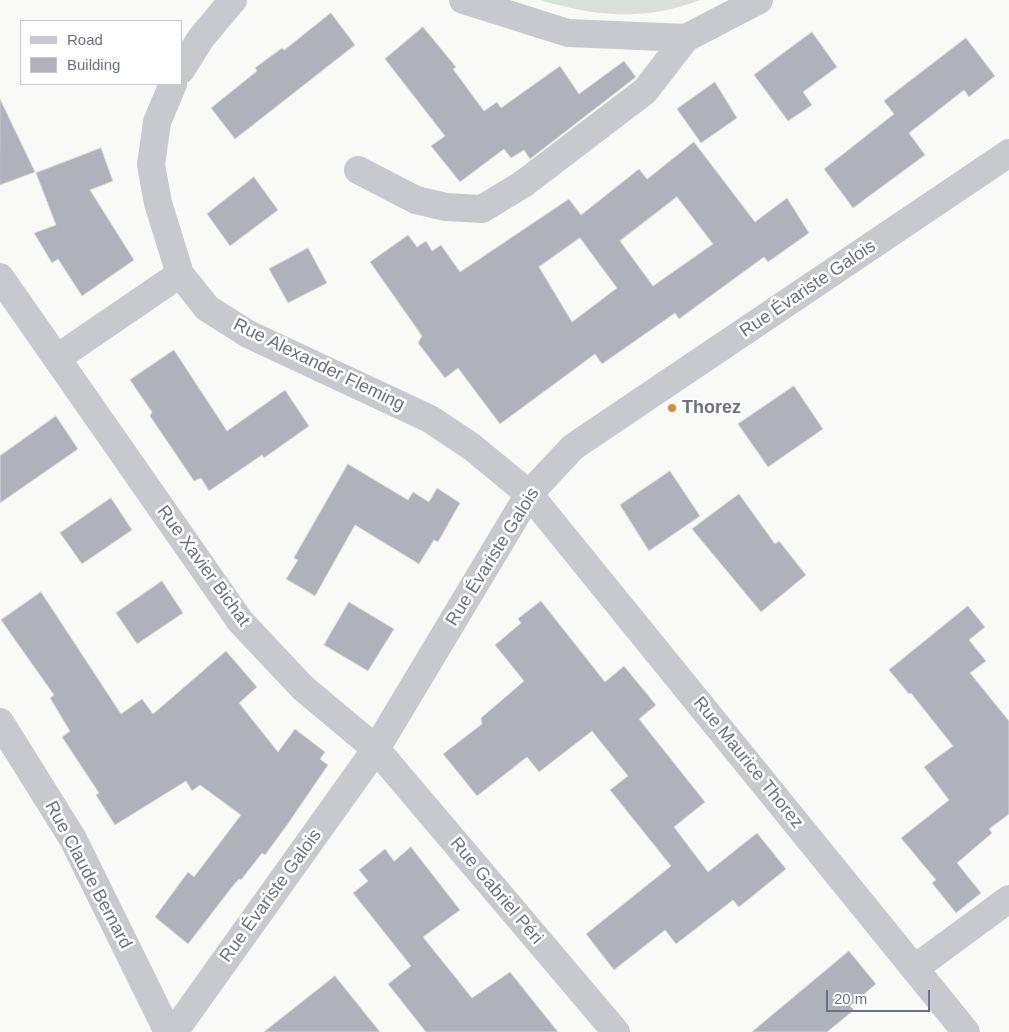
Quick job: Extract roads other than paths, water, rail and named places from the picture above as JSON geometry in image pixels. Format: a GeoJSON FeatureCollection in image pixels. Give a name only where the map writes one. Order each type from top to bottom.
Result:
{"type":"FeatureCollection","features":[{"type":"Feature","properties":{"kind":"street"},"geometry":{"type":"LineString","coordinates":[[182,68],[202,38],[233,0]]}},
{"type":"Feature","properties":{"kind":"street"},"geometry":{"type":"LineString","coordinates":[[463,0],[568,33],[686,38]]}},
{"type":"Feature","properties":{"kind":"street"},"geometry":{"type":"LineString","coordinates":[[358,170],[416,200],[446,207],[482,209],[523,184],[644,90],[686,38],[759,0]]}},
{"type":"Feature","properties":{"kind":"street","name":"Rue Alexander Fleming"},"geometry":{"type":"LineString","coordinates":[[173,85],[157,122],[151,165],[158,203],[180,274],[207,308],[239,329],[430,419],[472,447],[529,494]]}},
{"type":"Feature","properties":{"kind":"street","name":"Rue Évariste Galois"},"geometry":{"type":"LineString","coordinates":[[174,1032],[376,750],[529,494],[573,447],[1009,153]]}},
{"type":"Feature","properties":{"kind":"street"},"geometry":{"type":"LineString","coordinates":[[57,358],[180,274]]}},
{"type":"Feature","properties":{"kind":"street","name":"Rue Xavier Bichat"},"geometry":{"type":"LineString","coordinates":[[0,276],[240,621],[303,688],[376,750]]}},
{"type":"Feature","properties":{"kind":"street","name":"Rue Maurice Thorez"},"geometry":{"type":"LineString","coordinates":[[529,494],[966,1032]]}},
{"type":"Feature","properties":{"kind":"street","name":"Rue Claude Bernard"},"geometry":{"type":"LineString","coordinates":[[0,722],[73,839],[168,1032]]}},
{"type":"Feature","properties":{"kind":"street","name":"Rue Gabriel Péri"},"geometry":{"type":"LineString","coordinates":[[376,750],[616,1032]]}},
{"type":"Feature","properties":{"kind":"street"},"geometry":{"type":"LineString","coordinates":[[915,968],[1009,899]]}},
{"type":"Feature","properties":{"kind":"place","name":"Thorez"},"geometry":{"type":"Point","coordinates":[672,408]}}]}
